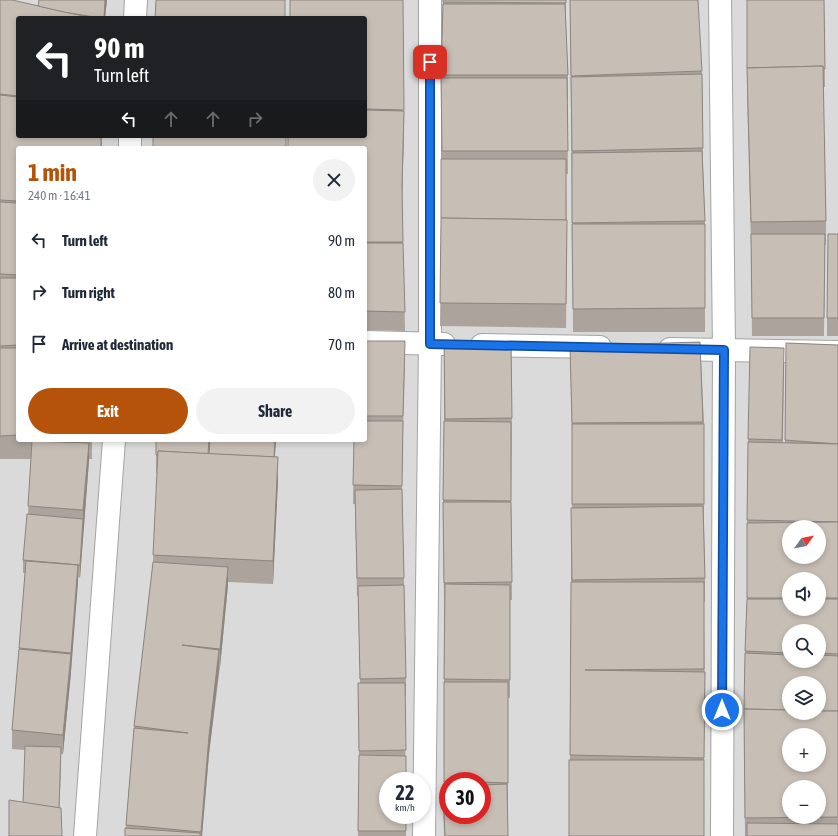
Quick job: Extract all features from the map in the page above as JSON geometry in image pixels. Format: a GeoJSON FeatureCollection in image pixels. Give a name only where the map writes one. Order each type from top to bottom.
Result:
{"type":"FeatureCollection","features":[{"type":"Feature","properties":{"kind":"street"},"geometry":{"type":"LineString","coordinates":[[135,16],[136,0]]}},
{"type":"Feature","properties":{"kind":"street"},"geometry":{"type":"LineString","coordinates":[[424,836],[430,344],[430,0]]}},
{"type":"Feature","properties":{"kind":"street"},"geometry":{"type":"LineString","coordinates":[[720,0],[724,350],[722,836]]}},
{"type":"Feature","properties":{"kind":"street"},"geometry":{"type":"LineString","coordinates":[[367,342],[621,348]]}},
{"type":"Feature","properties":{"kind":"street"},"geometry":{"type":"LineString","coordinates":[[652,348],[838,352]]}},
{"type":"Feature","properties":{"kind":"street"},"geometry":{"type":"LineString","coordinates":[[85,836],[114,442]]}},
{"type":"Feature","properties":{"kind":"shaded area"},"geometry":{"type":"Polygon","coordinates":[[[0,0],[838,0],[838,836],[0,836],[0,0]]]}},
{"type":"Feature","properties":{"kind":"building"},"geometry":{"type":"Polygon","coordinates":[[[0,0],[12,0],[83,16],[16,16],[16,96],[0,94],[0,0]]]}},
{"type":"Feature","properties":{"kind":"building"},"geometry":{"type":"Polygon","coordinates":[[[39,0],[105,0],[104,16],[88,16],[38,6],[39,0]]]}},
{"type":"Feature","properties":{"kind":"building"},"geometry":{"type":"Polygon","coordinates":[[[156,0],[285,0],[285,16],[155,16],[156,0]]]}},
{"type":"Feature","properties":{"kind":"building"},"geometry":{"type":"Polygon","coordinates":[[[290,0],[403,0],[404,110],[367,109],[367,16],[290,16],[290,0]]]}},
{"type":"Feature","properties":{"kind":"building"},"geometry":{"type":"Polygon","coordinates":[[[443,0],[566,0],[566,3],[443,2],[443,0]]]}},
{"type":"Feature","properties":{"kind":"building"},"geometry":{"type":"Polygon","coordinates":[[[570,0],[698,0],[702,71],[571,76],[570,0]]]}},
{"type":"Feature","properties":{"kind":"building"},"geometry":{"type":"Polygon","coordinates":[[[747,0],[824,0],[825,69],[823,69],[823,66],[747,68],[747,0]]]}},
{"type":"Feature","properties":{"kind":"building"},"geometry":{"type":"Polygon","coordinates":[[[443,4],[565,4],[568,75],[441,75],[443,4]]]}},
{"type":"Feature","properties":{"kind":"building"},"geometry":{"type":"Polygon","coordinates":[[[823,66],[826,221],[751,222],[747,68],[823,66]]]}},
{"type":"Feature","properties":{"kind":"building"},"geometry":{"type":"Polygon","coordinates":[[[702,74],[703,148],[572,151],[571,77],[702,74]]]}},
{"type":"Feature","properties":{"kind":"building"},"geometry":{"type":"Polygon","coordinates":[[[441,78],[567,78],[568,151],[442,151],[441,78]]]}},
{"type":"Feature","properties":{"kind":"building"},"geometry":{"type":"Polygon","coordinates":[[[0,95],[16,97],[16,138],[101,138],[101,146],[16,146],[16,201],[0,200],[0,95]]]}},
{"type":"Feature","properties":{"kind":"building"},"geometry":{"type":"Polygon","coordinates":[[[367,110],[404,111],[402,186],[403,242],[367,242],[367,146],[288,146],[288,138],[367,138],[367,110]]]}},
{"type":"Feature","properties":{"kind":"building"},"geometry":{"type":"Polygon","coordinates":[[[153,138],[286,138],[286,146],[153,146],[153,138]]]}},
{"type":"Feature","properties":{"kind":"building"},"geometry":{"type":"Polygon","coordinates":[[[702,151],[705,221],[572,223],[572,153],[702,151]]]}},
{"type":"Feature","properties":{"kind":"building"},"geometry":{"type":"Polygon","coordinates":[[[441,159],[566,159],[566,220],[441,218],[441,159]]]}},
{"type":"Feature","properties":{"kind":"building"},"geometry":{"type":"Polygon","coordinates":[[[0,202],[16,203],[16,275],[0,274],[0,202]]]}},
{"type":"Feature","properties":{"kind":"building"},"geometry":{"type":"Polygon","coordinates":[[[441,218],[567,220],[566,304],[440,303],[441,218]]]}},
{"type":"Feature","properties":{"kind":"building"},"geometry":{"type":"Polygon","coordinates":[[[572,224],[705,224],[705,308],[573,309],[572,224]]]}},
{"type":"Feature","properties":{"kind":"building"},"geometry":{"type":"Polygon","coordinates":[[[751,234],[825,234],[824,318],[752,318],[751,234]]]}},
{"type":"Feature","properties":{"kind":"building"},"geometry":{"type":"Polygon","coordinates":[[[828,234],[838,234],[838,318],[827,318],[828,234]]]}},
{"type":"Feature","properties":{"kind":"building"},"geometry":{"type":"Polygon","coordinates":[[[367,243],[403,243],[405,312],[367,311],[367,243]]]}},
{"type":"Feature","properties":{"kind":"building"},"geometry":{"type":"Polygon","coordinates":[[[0,278],[16,278],[16,345],[0,346],[0,278]]]}},
{"type":"Feature","properties":{"kind":"building"},"geometry":{"type":"Polygon","coordinates":[[[367,341],[405,341],[403,416],[367,416],[367,341]]]}},
{"type":"Feature","properties":{"kind":"building"},"geometry":{"type":"Polygon","coordinates":[[[700,342],[703,422],[572,423],[570,346],[700,342]]]}},
{"type":"Feature","properties":{"kind":"building"},"geometry":{"type":"Polygon","coordinates":[[[444,343],[511,343],[512,418],[445,419],[444,343]]]}},
{"type":"Feature","properties":{"kind":"building"},"geometry":{"type":"Polygon","coordinates":[[[786,343],[838,345],[838,444],[785,440],[786,343]]]}},
{"type":"Feature","properties":{"kind":"building"},"geometry":{"type":"Polygon","coordinates":[[[750,347],[784,348],[782,440],[748,439],[750,347]]]}},
{"type":"Feature","properties":{"kind":"building"},"geometry":{"type":"Polygon","coordinates":[[[0,348],[16,348],[16,435],[0,436],[0,348]]]}},
{"type":"Feature","properties":{"kind":"building"},"geometry":{"type":"Polygon","coordinates":[[[367,421],[403,421],[402,486],[353,485],[354,442],[367,442],[367,421]]]}},
{"type":"Feature","properties":{"kind":"building"},"geometry":{"type":"Polygon","coordinates":[[[444,421],[511,422],[511,501],[443,500],[444,421]]]}},
{"type":"Feature","properties":{"kind":"building"},"geometry":{"type":"Polygon","coordinates":[[[572,424],[704,424],[704,504],[572,504],[572,424]]]}},
{"type":"Feature","properties":{"kind":"building"},"geometry":{"type":"Polygon","coordinates":[[[32,442],[89,443],[83,510],[28,506],[32,442]]]}},
{"type":"Feature","properties":{"kind":"building"},"geometry":{"type":"Polygon","coordinates":[[[156,442],[209,442],[208,454],[158,451],[158,455],[156,455],[156,442]]]}},
{"type":"Feature","properties":{"kind":"building"},"geometry":{"type":"Polygon","coordinates":[[[210,442],[275,442],[274,457],[209,454],[210,442]]]}},
{"type":"Feature","properties":{"kind":"building"},"geometry":{"type":"Polygon","coordinates":[[[748,442],[838,444],[838,522],[826,522],[826,520],[747,520],[748,442]]]}},
{"type":"Feature","properties":{"kind":"building"},"geometry":{"type":"Polygon","coordinates":[[[158,451],[278,457],[273,561],[153,555],[158,451]]]}},
{"type":"Feature","properties":{"kind":"building"},"geometry":{"type":"Polygon","coordinates":[[[402,489],[404,578],[357,578],[355,490],[402,489]]]}},
{"type":"Feature","properties":{"kind":"building"},"geometry":{"type":"Polygon","coordinates":[[[443,502],[511,502],[512,582],[444,583],[443,502]]]}},
{"type":"Feature","properties":{"kind":"building"},"geometry":{"type":"Polygon","coordinates":[[[703,506],[705,578],[572,580],[571,508],[703,506]]]}},
{"type":"Feature","properties":{"kind":"building"},"geometry":{"type":"Polygon","coordinates":[[[27,514],[83,519],[80,565],[23,560],[27,514]]]}},
{"type":"Feature","properties":{"kind":"building"},"geometry":{"type":"Polygon","coordinates":[[[826,522],[838,522],[838,598],[826,598],[826,572],[782,572],[782,598],[747,598],[747,523],[782,523],[782,564],[826,564],[826,522]]]}},
{"type":"Feature","properties":{"kind":"building"},"geometry":{"type":"Polygon","coordinates":[[[26,561],[78,565],[71,653],[19,648],[26,561]]]}},
{"type":"Feature","properties":{"kind":"building"},"geometry":{"type":"Polygon","coordinates":[[[153,562],[228,567],[220,649],[182,645],[219,650],[209,736],[201,832],[126,825],[134,728],[188,733],[134,726],[153,562]]]}},
{"type":"Feature","properties":{"kind":"building"},"geometry":{"type":"Polygon","coordinates":[[[571,582],[704,582],[704,669],[585,670],[705,672],[704,758],[570,755],[571,582]]]}},
{"type":"Feature","properties":{"kind":"building"},"geometry":{"type":"Polygon","coordinates":[[[445,584],[510,585],[510,680],[444,679],[445,584]]]}},
{"type":"Feature","properties":{"kind":"building"},"geometry":{"type":"Polygon","coordinates":[[[404,585],[406,678],[360,679],[358,586],[404,585]]]}},
{"type":"Feature","properties":{"kind":"building"},"geometry":{"type":"Polygon","coordinates":[[[747,599],[782,599],[782,616],[826,616],[826,599],[838,599],[838,654],[826,653],[826,624],[782,624],[782,653],[745,651],[747,599]]]}},
{"type":"Feature","properties":{"kind":"building"},"geometry":{"type":"Polygon","coordinates":[[[19,649],[71,654],[63,735],[12,730],[19,649]]]}},
{"type":"Feature","properties":{"kind":"building"},"geometry":{"type":"Polygon","coordinates":[[[745,653],[782,655],[782,668],[826,668],[826,655],[838,656],[838,711],[826,711],[826,676],[782,676],[782,710],[744,709],[745,653]]]}},
{"type":"Feature","properties":{"kind":"building"},"geometry":{"type":"Polygon","coordinates":[[[444,682],[508,682],[508,783],[491,782],[491,772],[444,772],[444,682]]]}},
{"type":"Feature","properties":{"kind":"building"},"geometry":{"type":"Polygon","coordinates":[[[358,683],[405,683],[406,750],[359,751],[358,683]]]}},
{"type":"Feature","properties":{"kind":"building"},"geometry":{"type":"Polygon","coordinates":[[[744,709],[782,710],[782,720],[826,720],[826,711],[838,711],[838,817],[826,817],[826,780],[782,780],[782,818],[745,818],[744,709]]]}},
{"type":"Feature","properties":{"kind":"building"},"geometry":{"type":"Polygon","coordinates":[[[25,746],[61,747],[59,808],[23,803],[25,746]]]}},
{"type":"Feature","properties":{"kind":"building"},"geometry":{"type":"Polygon","coordinates":[[[359,755],[406,756],[406,772],[379,772],[379,824],[406,824],[406,831],[358,831],[359,755]]]}},
{"type":"Feature","properties":{"kind":"building"},"geometry":{"type":"Polygon","coordinates":[[[569,760],[704,760],[704,836],[569,836],[569,760]]]}},
{"type":"Feature","properties":{"kind":"building"},"geometry":{"type":"Polygon","coordinates":[[[507,784],[508,836],[445,836],[445,824],[491,824],[491,785],[507,784]]]}},
{"type":"Feature","properties":{"kind":"building"},"geometry":{"type":"Polygon","coordinates":[[[9,800],[61,808],[62,836],[9,836],[9,800]]]}},
{"type":"Feature","properties":{"kind":"building"},"geometry":{"type":"Polygon","coordinates":[[[747,823],[838,824],[838,836],[747,836],[747,823]]]}},
{"type":"Feature","properties":{"kind":"building"},"geometry":{"type":"Polygon","coordinates":[[[125,828],[200,833],[200,836],[125,836],[125,828]]]}},
{"type":"Feature","properties":{"kind":"route"},"geometry":{"type":"LineString","coordinates":[[430,62],[430,344],[724,350],[722,710]]}}]}
